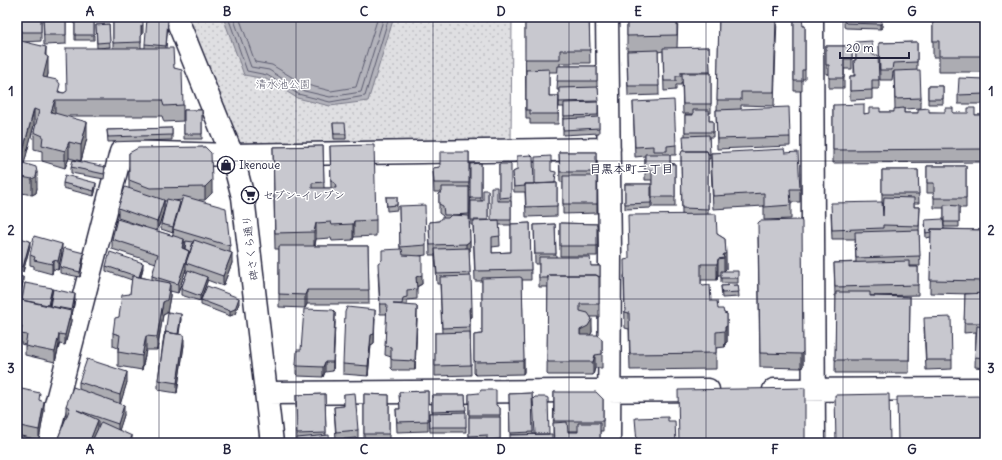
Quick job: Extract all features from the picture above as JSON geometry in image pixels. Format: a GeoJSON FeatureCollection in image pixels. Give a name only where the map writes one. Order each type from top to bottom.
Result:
{"type":"FeatureCollection","features":[{"type":"Feature","properties":{"kind":"street","name":"碑さくら通り"},"geometry":{"type":"LineString","coordinates":[[176,17],[232,155],[244,197],[272,443]]}},
{"type":"Feature","properties":{"kind":"street"},"geometry":{"type":"LineString","coordinates":[[607,17],[609,149],[609,443]]}},
{"type":"Feature","properties":{"kind":"street"},"geometry":{"type":"LineString","coordinates":[[812,17],[814,443]]}},
{"type":"Feature","properties":{"kind":"street"},"geometry":{"type":"LineString","coordinates":[[46,443],[121,152],[232,155],[609,149]]}},
{"type":"Feature","properties":{"kind":"street"},"geometry":{"type":"LineString","coordinates":[[751,390],[985,389]]}},
{"type":"Feature","properties":{"kind":"street"},"geometry":{"type":"LineString","coordinates":[[266,393],[727,390]]}},
{"type":"Feature","properties":{"kind":"green space","name":"清水池公園"},"geometry":{"type":"Polygon","coordinates":[[[189,17],[512,17],[511,145],[235,152],[189,17]]]}},
{"type":"Feature","properties":{"kind":"water"},"geometry":{"type":"Polygon","coordinates":[[[223,17],[394,17],[368,101],[330,106],[297,98],[266,79],[244,75],[223,17]]]}},
{"type":"Feature","properties":{"kind":"building"},"geometry":{"type":"Polygon","coordinates":[[[17,17],[19,17],[19,32],[17,33],[17,17]]]}},
{"type":"Feature","properties":{"kind":"building"},"geometry":{"type":"Polygon","coordinates":[[[20,17],[41,17],[41,32],[21,32],[20,17]]]}},
{"type":"Feature","properties":{"kind":"building"},"geometry":{"type":"Polygon","coordinates":[[[43,17],[66,17],[66,35],[44,35],[43,17]]]}},
{"type":"Feature","properties":{"kind":"building"},"geometry":{"type":"Polygon","coordinates":[[[75,17],[94,17],[94,35],[75,35],[75,17]]]}},
{"type":"Feature","properties":{"kind":"building"},"geometry":{"type":"Polygon","coordinates":[[[113,17],[143,17],[143,25],[141,26],[141,42],[113,43],[113,17]]]}},
{"type":"Feature","properties":{"kind":"building"},"geometry":{"type":"Polygon","coordinates":[[[525,17],[589,17],[590,50],[560,50],[560,59],[525,59],[525,17]]]}},
{"type":"Feature","properties":{"kind":"building"},"geometry":{"type":"Polygon","coordinates":[[[627,17],[677,17],[677,35],[627,36],[627,17]]]}},
{"type":"Feature","properties":{"kind":"building"},"geometry":{"type":"Polygon","coordinates":[[[719,17],[776,17],[774,92],[741,92],[741,100],[717,100],[719,17]]]}},
{"type":"Feature","properties":{"kind":"building"},"geometry":{"type":"Polygon","coordinates":[[[794,17],[802,17],[803,26],[805,26],[805,70],[802,70],[802,81],[794,81],[794,17]]]}},
{"type":"Feature","properties":{"kind":"building"},"geometry":{"type":"Polygon","coordinates":[[[845,17],[881,17],[882,23],[846,23],[844,21],[845,17]]]}},
{"type":"Feature","properties":{"kind":"building"},"geometry":{"type":"Polygon","coordinates":[[[985,17],[985,56],[939,56],[939,41],[933,41],[933,18],[985,17]]]}},
{"type":"Feature","properties":{"kind":"building"},"geometry":{"type":"Polygon","coordinates":[[[147,18],[168,19],[166,46],[145,44],[147,18]]]}},
{"type":"Feature","properties":{"kind":"building"},"geometry":{"type":"Polygon","coordinates":[[[109,24],[110,42],[97,43],[96,25],[109,24]]]}},
{"type":"Feature","properties":{"kind":"building"},"geometry":{"type":"Polygon","coordinates":[[[17,40],[46,47],[45,55],[48,57],[43,77],[57,80],[60,84],[58,92],[64,93],[67,91],[66,48],[173,48],[174,68],[182,70],[183,105],[164,106],[162,100],[55,100],[51,112],[87,122],[81,145],[69,142],[65,151],[42,145],[43,136],[34,132],[39,111],[34,109],[20,162],[36,167],[36,177],[32,179],[17,176],[17,40]]]}},
{"type":"Feature","properties":{"kind":"building"},"geometry":{"type":"Polygon","coordinates":[[[872,41],[873,55],[878,55],[879,80],[872,80],[872,90],[850,91],[850,76],[855,76],[854,60],[856,60],[856,42],[872,41]]]}},
{"type":"Feature","properties":{"kind":"building"},"geometry":{"type":"Polygon","coordinates":[[[917,42],[917,62],[893,63],[892,70],[880,70],[879,43],[917,42]]]}},
{"type":"Feature","properties":{"kind":"building"},"geometry":{"type":"Polygon","coordinates":[[[826,46],[852,46],[852,59],[844,59],[844,78],[829,78],[829,65],[826,65],[826,46]]]}},
{"type":"Feature","properties":{"kind":"building"},"geometry":{"type":"Polygon","coordinates":[[[709,47],[710,72],[681,72],[681,76],[676,76],[676,81],[664,81],[663,48],[709,47]]]}},
{"type":"Feature","properties":{"kind":"building"},"geometry":{"type":"Polygon","coordinates":[[[658,50],[659,86],[628,86],[627,51],[658,50]]]}},
{"type":"Feature","properties":{"kind":"building"},"geometry":{"type":"Polygon","coordinates":[[[558,66],[597,66],[597,81],[557,81],[558,66]]]}},
{"type":"Feature","properties":{"kind":"building"},"geometry":{"type":"Polygon","coordinates":[[[549,69],[549,96],[559,96],[558,114],[530,114],[530,110],[526,110],[526,70],[549,69]]]}},
{"type":"Feature","properties":{"kind":"building"},"geometry":{"type":"Polygon","coordinates":[[[920,70],[921,98],[895,99],[894,71],[920,70]]]}},
{"type":"Feature","properties":{"kind":"building"},"geometry":{"type":"Polygon","coordinates":[[[682,73],[711,73],[711,104],[683,104],[682,73]]]}},
{"type":"Feature","properties":{"kind":"building"},"geometry":{"type":"Polygon","coordinates":[[[959,78],[985,79],[985,94],[958,95],[959,78]]]}},
{"type":"Feature","properties":{"kind":"building"},"geometry":{"type":"Polygon","coordinates":[[[928,86],[943,86],[943,99],[928,99],[928,86]]]}},
{"type":"Feature","properties":{"kind":"building"},"geometry":{"type":"Polygon","coordinates":[[[598,87],[599,101],[559,102],[559,88],[598,87]]]}},
{"type":"Feature","properties":{"kind":"building"},"geometry":{"type":"Polygon","coordinates":[[[674,100],[676,145],[667,146],[667,151],[653,151],[653,146],[635,147],[633,102],[674,100]]]}},
{"type":"Feature","properties":{"kind":"building"},"geometry":{"type":"Polygon","coordinates":[[[598,102],[598,115],[564,116],[564,103],[598,102]]]}},
{"type":"Feature","properties":{"kind":"building"},"geometry":{"type":"Polygon","coordinates":[[[864,104],[864,114],[869,113],[869,108],[880,108],[880,112],[894,112],[894,109],[904,108],[904,113],[918,113],[918,109],[929,108],[929,112],[945,112],[945,108],[953,108],[953,113],[968,113],[968,108],[975,108],[975,115],[985,115],[985,149],[833,150],[833,105],[864,104]]]}},
{"type":"Feature","properties":{"kind":"building"},"geometry":{"type":"Polygon","coordinates":[[[789,107],[790,137],[717,139],[716,110],[789,107]]]}},
{"type":"Feature","properties":{"kind":"building"},"geometry":{"type":"Polygon","coordinates":[[[184,110],[202,110],[202,134],[184,134],[184,110]]]}},
{"type":"Feature","properties":{"kind":"building"},"geometry":{"type":"Polygon","coordinates":[[[693,110],[709,110],[709,121],[713,121],[713,132],[685,132],[685,115],[693,115],[693,110]]]}},
{"type":"Feature","properties":{"kind":"building"},"geometry":{"type":"Polygon","coordinates":[[[599,117],[599,128],[563,130],[563,119],[599,117]]]}},
{"type":"Feature","properties":{"kind":"building"},"geometry":{"type":"Polygon","coordinates":[[[333,123],[345,123],[346,134],[334,134],[333,123]]]}},
{"type":"Feature","properties":{"kind":"building"},"geometry":{"type":"Polygon","coordinates":[[[172,128],[172,135],[108,137],[107,130],[172,128]]]}},
{"type":"Feature","properties":{"kind":"building"},"geometry":{"type":"Polygon","coordinates":[[[709,135],[710,154],[708,154],[707,151],[684,151],[683,136],[709,135]]]}},
{"type":"Feature","properties":{"kind":"building"},"geometry":{"type":"Polygon","coordinates":[[[374,145],[376,220],[354,221],[353,224],[332,225],[331,222],[316,223],[314,232],[275,233],[273,147],[323,146],[324,182],[312,183],[312,188],[336,188],[335,183],[331,181],[330,146],[374,145]]]}},
{"type":"Feature","properties":{"kind":"building"},"geometry":{"type":"Polygon","coordinates":[[[205,147],[211,153],[212,180],[205,187],[150,188],[129,180],[129,153],[138,148],[205,147]]]}},
{"type":"Feature","properties":{"kind":"building"},"geometry":{"type":"Polygon","coordinates":[[[784,149],[785,153],[798,152],[800,189],[790,189],[791,205],[764,207],[764,193],[713,196],[711,153],[784,149]]]}},
{"type":"Feature","properties":{"kind":"building"},"geometry":{"type":"Polygon","coordinates":[[[682,151],[707,151],[708,153],[708,209],[682,208],[682,151]]]}},
{"type":"Feature","properties":{"kind":"building"},"geometry":{"type":"Polygon","coordinates":[[[440,152],[469,152],[469,183],[434,183],[433,168],[440,167],[440,152]]]}},
{"type":"Feature","properties":{"kind":"building"},"geometry":{"type":"Polygon","coordinates":[[[559,152],[596,152],[596,172],[560,172],[559,152]]]}},
{"type":"Feature","properties":{"kind":"building"},"geometry":{"type":"Polygon","coordinates":[[[645,154],[670,154],[670,164],[675,164],[675,197],[652,197],[652,170],[645,171],[645,154]]]}},
{"type":"Feature","properties":{"kind":"building"},"geometry":{"type":"Polygon","coordinates":[[[531,155],[533,157],[534,184],[525,184],[525,186],[514,187],[513,172],[517,170],[517,156],[531,155]]]}},
{"type":"Feature","properties":{"kind":"building"},"geometry":{"type":"Polygon","coordinates":[[[551,156],[551,171],[556,172],[555,183],[535,184],[535,157],[551,156]]]}},
{"type":"Feature","properties":{"kind":"building"},"geometry":{"type":"Polygon","coordinates":[[[73,160],[105,167],[104,174],[71,167],[73,160]]]}},
{"type":"Feature","properties":{"kind":"building"},"geometry":{"type":"Polygon","coordinates":[[[481,163],[481,198],[470,198],[470,164],[481,163]]]}},
{"type":"Feature","properties":{"kind":"building"},"geometry":{"type":"Polygon","coordinates":[[[499,164],[511,164],[511,197],[499,198],[499,164]]]}},
{"type":"Feature","properties":{"kind":"building"},"geometry":{"type":"Polygon","coordinates":[[[927,166],[966,166],[966,198],[934,198],[934,183],[927,183],[927,166]]]}},
{"type":"Feature","properties":{"kind":"building"},"geometry":{"type":"Polygon","coordinates":[[[882,170],[918,170],[919,194],[882,194],[882,170]]]}},
{"type":"Feature","properties":{"kind":"building"},"geometry":{"type":"Polygon","coordinates":[[[65,175],[96,183],[94,191],[63,183],[65,175]]]}},
{"type":"Feature","properties":{"kind":"building"},"geometry":{"type":"Polygon","coordinates":[[[563,176],[597,176],[597,204],[563,204],[563,176]]]}},
{"type":"Feature","properties":{"kind":"building"},"geometry":{"type":"Polygon","coordinates":[[[557,183],[557,206],[526,207],[525,184],[557,183]]]}},
{"type":"Feature","properties":{"kind":"building"},"geometry":{"type":"Polygon","coordinates":[[[625,184],[651,184],[651,203],[625,204],[625,184]]]}},
{"type":"Feature","properties":{"kind":"building"},"geometry":{"type":"Polygon","coordinates":[[[125,187],[164,200],[157,222],[118,208],[125,187]]]}},
{"type":"Feature","properties":{"kind":"building"},"geometry":{"type":"Polygon","coordinates":[[[442,187],[469,187],[469,214],[452,215],[469,216],[470,241],[466,244],[430,245],[429,222],[439,221],[441,218],[448,218],[451,215],[444,215],[443,206],[439,204],[439,194],[442,192],[442,187]]]}},
{"type":"Feature","properties":{"kind":"building"},"geometry":{"type":"Polygon","coordinates":[[[491,187],[497,187],[497,201],[511,201],[511,220],[491,220],[491,187]]]}},
{"type":"Feature","properties":{"kind":"building"},"geometry":{"type":"Polygon","coordinates":[[[483,190],[488,190],[488,220],[471,220],[471,201],[483,201],[483,190]]]}},
{"type":"Feature","properties":{"kind":"building"},"geometry":{"type":"Polygon","coordinates":[[[183,196],[226,208],[230,246],[173,229],[183,196]]]}},
{"type":"Feature","properties":{"kind":"building"},"geometry":{"type":"Polygon","coordinates":[[[386,197],[397,197],[397,205],[387,206],[386,197]]]}},
{"type":"Feature","properties":{"kind":"building"},"geometry":{"type":"Polygon","coordinates":[[[884,197],[914,198],[914,207],[920,207],[919,226],[883,225],[883,228],[832,230],[831,203],[882,202],[883,216],[884,197]]]}},
{"type":"Feature","properties":{"kind":"building"},"geometry":{"type":"Polygon","coordinates":[[[167,199],[180,202],[173,227],[161,224],[167,199]]]}},
{"type":"Feature","properties":{"kind":"building"},"geometry":{"type":"Polygon","coordinates":[[[425,205],[426,245],[400,247],[399,206],[425,205]]]}},
{"type":"Feature","properties":{"kind":"building"},"geometry":{"type":"Polygon","coordinates":[[[944,205],[959,206],[959,222],[944,222],[944,205]]]}},
{"type":"Feature","properties":{"kind":"building"},"geometry":{"type":"Polygon","coordinates":[[[716,214],[717,234],[725,239],[726,253],[723,255],[724,258],[718,259],[717,264],[701,264],[701,284],[703,286],[710,285],[711,301],[717,301],[718,309],[723,309],[724,313],[727,314],[727,326],[725,327],[725,331],[716,332],[716,353],[630,354],[629,313],[625,312],[624,260],[629,259],[628,215],[716,214]]]}},
{"type":"Feature","properties":{"kind":"building"},"geometry":{"type":"Polygon","coordinates":[[[117,219],[184,239],[182,248],[189,251],[178,284],[152,276],[158,254],[112,239],[117,219]]]}},
{"type":"Feature","properties":{"kind":"building"},"geometry":{"type":"Polygon","coordinates":[[[943,219],[944,229],[931,229],[931,232],[926,233],[925,220],[943,219]]]}},
{"type":"Feature","properties":{"kind":"building"},"geometry":{"type":"Polygon","coordinates":[[[499,220],[500,236],[492,237],[492,253],[511,252],[511,224],[530,223],[531,270],[475,271],[473,221],[499,220]]]}},
{"type":"Feature","properties":{"kind":"building"},"geometry":{"type":"Polygon","coordinates":[[[801,220],[803,352],[801,354],[760,353],[758,223],[760,221],[801,220]]]}},
{"type":"Feature","properties":{"kind":"building"},"geometry":{"type":"Polygon","coordinates":[[[560,223],[597,224],[597,246],[560,246],[560,223]]]}},
{"type":"Feature","properties":{"kind":"building"},"geometry":{"type":"Polygon","coordinates":[[[555,224],[556,254],[535,254],[534,225],[555,224]]]}},
{"type":"Feature","properties":{"kind":"building"},"geometry":{"type":"Polygon","coordinates":[[[931,229],[985,230],[985,281],[930,280],[931,229]]]}},
{"type":"Feature","properties":{"kind":"building"},"geometry":{"type":"Polygon","coordinates":[[[919,230],[920,256],[856,258],[855,232],[919,230]]]}},
{"type":"Feature","properties":{"kind":"building"},"geometry":{"type":"Polygon","coordinates":[[[34,236],[62,244],[58,261],[53,260],[52,264],[34,260],[35,257],[30,255],[34,236]]]}},
{"type":"Feature","properties":{"kind":"building"},"geometry":{"type":"Polygon","coordinates":[[[17,237],[30,241],[23,267],[17,265],[17,237]]]}},
{"type":"Feature","properties":{"kind":"building"},"geometry":{"type":"Polygon","coordinates":[[[194,240],[232,253],[223,276],[186,263],[194,240]]]}},
{"type":"Feature","properties":{"kind":"building"},"geometry":{"type":"Polygon","coordinates":[[[186,241],[193,242],[190,253],[185,249],[186,241]]]}},
{"type":"Feature","properties":{"kind":"building"},"geometry":{"type":"Polygon","coordinates":[[[279,246],[368,246],[369,290],[307,290],[305,295],[279,294],[279,246]]]}},
{"type":"Feature","properties":{"kind":"building"},"geometry":{"type":"Polygon","coordinates":[[[64,248],[84,253],[80,272],[60,267],[64,248]]]}},
{"type":"Feature","properties":{"kind":"building"},"geometry":{"type":"Polygon","coordinates":[[[469,248],[470,273],[437,274],[435,249],[469,248]]]}},
{"type":"Feature","properties":{"kind":"building"},"geometry":{"type":"Polygon","coordinates":[[[402,249],[403,255],[422,256],[422,275],[416,277],[417,289],[407,290],[407,297],[403,298],[402,304],[393,304],[417,307],[415,361],[391,359],[391,347],[385,346],[387,304],[380,304],[378,263],[382,260],[382,250],[402,249]]]}},
{"type":"Feature","properties":{"kind":"building"},"geometry":{"type":"Polygon","coordinates":[[[110,252],[143,263],[139,277],[106,266],[110,252]]]}},
{"type":"Feature","properties":{"kind":"building"},"geometry":{"type":"Polygon","coordinates":[[[539,257],[590,257],[591,266],[600,266],[600,277],[596,275],[548,275],[548,278],[539,278],[539,257]]]}},
{"type":"Feature","properties":{"kind":"building"},"geometry":{"type":"Polygon","coordinates":[[[909,261],[909,267],[918,267],[918,285],[835,287],[834,263],[909,261]]]}},
{"type":"Feature","properties":{"kind":"building"},"geometry":{"type":"Polygon","coordinates":[[[188,270],[207,277],[200,296],[181,289],[188,270]]]}},
{"type":"Feature","properties":{"kind":"building"},"geometry":{"type":"Polygon","coordinates":[[[721,271],[738,271],[738,278],[721,278],[721,271]]]}},
{"type":"Feature","properties":{"kind":"building"},"geometry":{"type":"Polygon","coordinates":[[[548,275],[596,275],[599,277],[599,304],[580,304],[580,311],[588,313],[592,319],[588,326],[580,330],[580,335],[598,335],[602,340],[602,354],[595,355],[593,362],[548,362],[548,275]]]}},
{"type":"Feature","properties":{"kind":"building"},"geometry":{"type":"Polygon","coordinates":[[[17,276],[23,277],[18,300],[17,299],[17,276]]]}},
{"type":"Feature","properties":{"kind":"building"},"geometry":{"type":"Polygon","coordinates":[[[134,276],[170,283],[167,300],[163,302],[157,337],[146,336],[142,356],[118,352],[120,335],[113,333],[115,318],[119,317],[122,295],[130,294],[132,277],[134,276]]]}},
{"type":"Feature","properties":{"kind":"building"},"geometry":{"type":"Polygon","coordinates":[[[471,276],[472,307],[469,309],[470,327],[442,328],[440,277],[471,276]]]}},
{"type":"Feature","properties":{"kind":"building"},"geometry":{"type":"Polygon","coordinates":[[[482,278],[522,278],[523,361],[476,362],[474,360],[474,335],[482,334],[482,278]]]}},
{"type":"Feature","properties":{"kind":"building"},"geometry":{"type":"Polygon","coordinates":[[[25,283],[52,288],[48,305],[22,300],[25,283]]]}},
{"type":"Feature","properties":{"kind":"building"},"geometry":{"type":"Polygon","coordinates":[[[738,285],[739,292],[722,293],[721,286],[738,285]]]}},
{"type":"Feature","properties":{"kind":"building"},"geometry":{"type":"Polygon","coordinates":[[[207,286],[239,298],[235,309],[230,311],[201,300],[207,286]]]}},
{"type":"Feature","properties":{"kind":"building"},"geometry":{"type":"Polygon","coordinates":[[[53,289],[75,294],[72,310],[50,306],[53,289]]]}},
{"type":"Feature","properties":{"kind":"building"},"geometry":{"type":"Polygon","coordinates":[[[836,292],[870,292],[870,296],[910,297],[909,360],[835,360],[836,292]]]}},
{"type":"Feature","properties":{"kind":"building"},"geometry":{"type":"Polygon","coordinates":[[[985,293],[985,323],[964,323],[965,294],[985,293]]]}},
{"type":"Feature","properties":{"kind":"building"},"geometry":{"type":"Polygon","coordinates":[[[17,299],[71,311],[65,335],[59,334],[55,352],[25,346],[27,335],[21,334],[22,326],[17,325],[17,299]]]}},
{"type":"Feature","properties":{"kind":"building"},"geometry":{"type":"Polygon","coordinates":[[[347,307],[375,310],[374,334],[371,335],[368,366],[343,364],[345,312],[347,307]]]}},
{"type":"Feature","properties":{"kind":"building"},"geometry":{"type":"Polygon","coordinates":[[[304,309],[333,310],[335,312],[333,362],[325,362],[323,367],[296,365],[297,350],[301,350],[304,309]]]}},
{"type":"Feature","properties":{"kind":"building"},"geometry":{"type":"Polygon","coordinates":[[[168,312],[181,314],[178,334],[165,332],[168,312]]]}},
{"type":"Feature","properties":{"kind":"building"},"geometry":{"type":"Polygon","coordinates":[[[951,317],[952,360],[926,360],[924,318],[951,317]]]}},
{"type":"Feature","properties":{"kind":"building"},"geometry":{"type":"Polygon","coordinates":[[[977,326],[985,327],[985,358],[975,357],[977,326]]]}},
{"type":"Feature","properties":{"kind":"building"},"geometry":{"type":"Polygon","coordinates":[[[165,332],[184,335],[177,383],[158,380],[165,332]]]}},
{"type":"Feature","properties":{"kind":"building"},"geometry":{"type":"Polygon","coordinates":[[[470,332],[471,365],[435,366],[435,333],[470,332]]]}},
{"type":"Feature","properties":{"kind":"building"},"geometry":{"type":"Polygon","coordinates":[[[87,359],[127,372],[120,395],[79,382],[87,359]]]}},
{"type":"Feature","properties":{"kind":"building"},"geometry":{"type":"Polygon","coordinates":[[[73,387],[124,405],[118,424],[77,410],[98,420],[89,443],[72,443],[58,438],[70,408],[66,406],[73,387]]]}},
{"type":"Feature","properties":{"kind":"building"},"geometry":{"type":"Polygon","coordinates":[[[17,388],[40,393],[39,400],[44,402],[39,430],[20,426],[22,417],[17,416],[17,388]]]}},
{"type":"Feature","properties":{"kind":"building"},"geometry":{"type":"Polygon","coordinates":[[[805,388],[805,443],[679,443],[678,390],[805,388]]]}},
{"type":"Feature","properties":{"kind":"building"},"geometry":{"type":"Polygon","coordinates":[[[481,390],[496,390],[496,405],[500,408],[500,415],[469,415],[469,394],[479,393],[481,390]]]}},
{"type":"Feature","properties":{"kind":"building"},"geometry":{"type":"Polygon","coordinates":[[[428,391],[428,421],[397,422],[396,409],[400,409],[399,392],[428,391]]]}},
{"type":"Feature","properties":{"kind":"building"},"geometry":{"type":"Polygon","coordinates":[[[554,392],[596,392],[603,399],[603,421],[554,421],[554,392]]]}},
{"type":"Feature","properties":{"kind":"building"},"geometry":{"type":"Polygon","coordinates":[[[355,393],[358,430],[336,432],[334,407],[344,406],[344,394],[355,393]]]}},
{"type":"Feature","properties":{"kind":"building"},"geometry":{"type":"Polygon","coordinates":[[[532,393],[533,432],[510,433],[509,394],[532,393]]]}},
{"type":"Feature","properties":{"kind":"building"},"geometry":{"type":"Polygon","coordinates":[[[325,394],[326,433],[297,434],[296,395],[325,394]]]}},
{"type":"Feature","properties":{"kind":"building"},"geometry":{"type":"Polygon","coordinates":[[[364,394],[389,395],[389,434],[364,434],[364,394]]]}},
{"type":"Feature","properties":{"kind":"building"},"geometry":{"type":"Polygon","coordinates":[[[889,394],[890,443],[836,443],[835,395],[889,394]]]}},
{"type":"Feature","properties":{"kind":"building"},"geometry":{"type":"Polygon","coordinates":[[[432,395],[465,395],[466,410],[432,411],[432,395]]]}},
{"type":"Feature","properties":{"kind":"building"},"geometry":{"type":"Polygon","coordinates":[[[985,396],[985,443],[898,443],[897,397],[985,396]]]}},
{"type":"Feature","properties":{"kind":"building"},"geometry":{"type":"Polygon","coordinates":[[[535,397],[548,398],[549,434],[535,434],[533,399],[535,397]]]}},
{"type":"Feature","properties":{"kind":"building"},"geometry":{"type":"Polygon","coordinates":[[[466,412],[466,427],[430,427],[429,413],[466,412]]]}},
{"type":"Feature","properties":{"kind":"building"},"geometry":{"type":"Polygon","coordinates":[[[469,417],[500,417],[500,439],[487,440],[487,435],[469,436],[469,417]]]}},
{"type":"Feature","properties":{"kind":"building"},"geometry":{"type":"Polygon","coordinates":[[[668,417],[668,421],[675,421],[676,443],[637,443],[635,418],[668,417]]]}},
{"type":"Feature","properties":{"kind":"building"},"geometry":{"type":"Polygon","coordinates":[[[101,422],[132,436],[129,443],[98,443],[99,441],[93,439],[101,422]]]}},
{"type":"Feature","properties":{"kind":"building"},"geometry":{"type":"Polygon","coordinates":[[[567,422],[568,432],[578,432],[578,423],[600,423],[600,442],[554,442],[553,423],[567,422]]]}},
{"type":"Feature","properties":{"kind":"building"},"geometry":{"type":"Polygon","coordinates":[[[552,434],[552,443],[510,443],[510,435],[552,434]]]}},
{"type":"Feature","properties":{"kind":"building"},"geometry":{"type":"Polygon","coordinates":[[[17,435],[34,439],[32,443],[17,443],[17,435]]]}},
{"type":"Feature","properties":{"kind":"building"},"geometry":{"type":"Polygon","coordinates":[[[329,435],[330,443],[297,443],[297,438],[329,435]]]}},
{"type":"Feature","properties":{"kind":"building"},"geometry":{"type":"Polygon","coordinates":[[[356,438],[357,443],[335,443],[335,440],[356,438]]]}},
{"type":"Feature","properties":{"kind":"building"},"geometry":{"type":"Polygon","coordinates":[[[140,440],[146,443],[138,443],[140,440]]]}},
{"type":"Feature","properties":{"kind":"place","name":"Ikenoue"},"geometry":{"type":"Point","coordinates":[226,165]}},
{"type":"Feature","properties":{"kind":"place","name":"セブン-イレブン"},"geometry":{"type":"Point","coordinates":[250,195]}},
{"type":"Feature","properties":{"kind":"district","name":"目黒本町二丁目"},"geometry":{"type":"Point","coordinates":[631,169]}}]}
